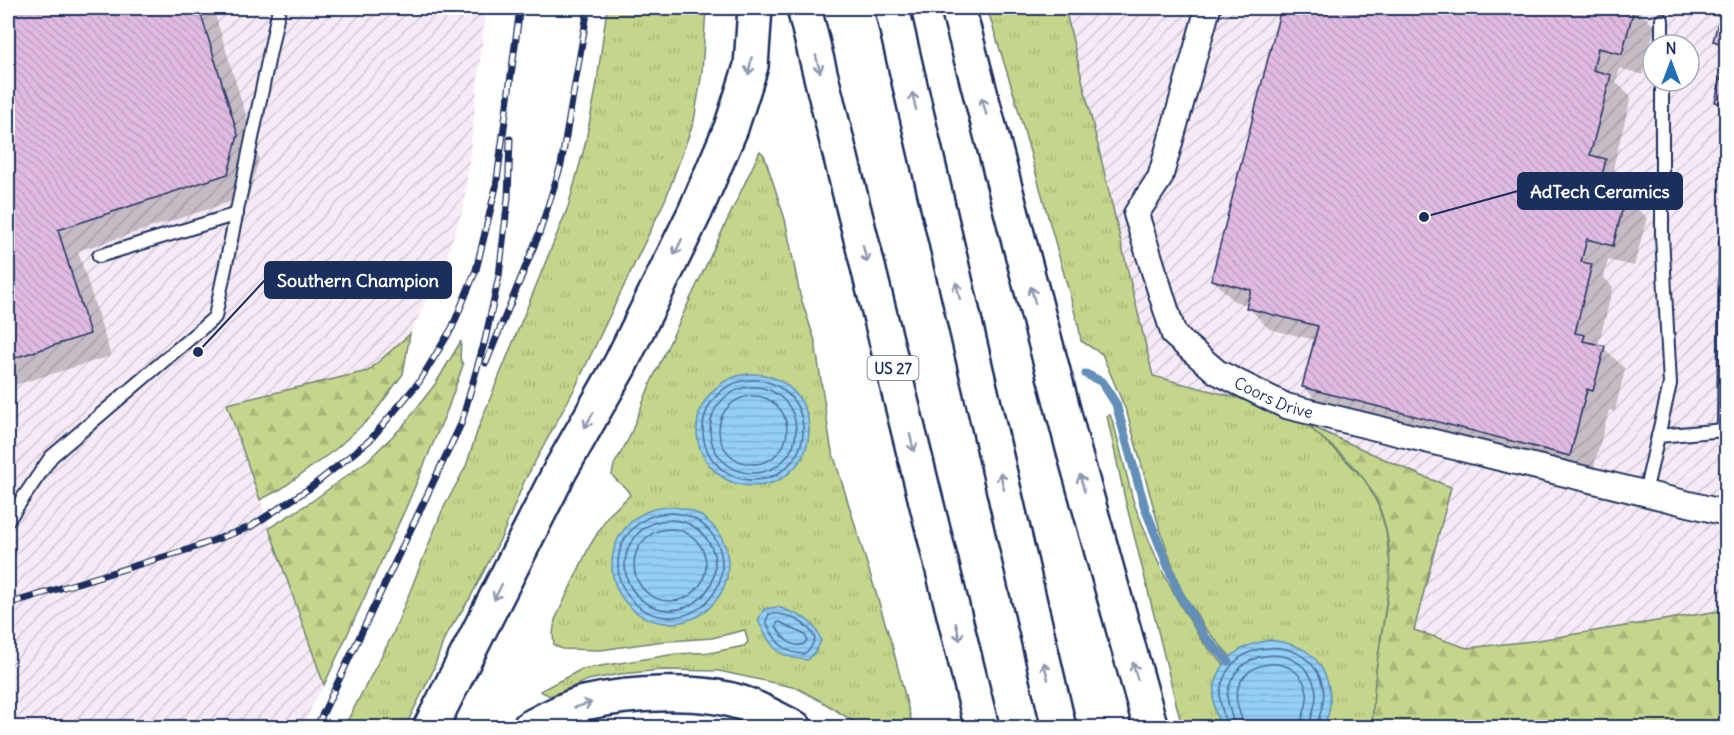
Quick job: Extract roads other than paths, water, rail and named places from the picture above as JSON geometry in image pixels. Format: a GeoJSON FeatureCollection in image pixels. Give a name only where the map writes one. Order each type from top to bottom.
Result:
{"type":"FeatureCollection","features":[{"type":"Feature","properties":{"kind":"highway"},"geometry":{"type":"LineString","coordinates":[[430,728],[550,490],[620,365],[695,212],[731,128],[751,66],[755,8]]}},
{"type":"Feature","properties":{"kind":"highway","name":"US 27"},"geometry":{"type":"LineString","coordinates":[[804,8],[982,728]]}},
{"type":"Feature","properties":{"kind":"highway"},"geometry":{"type":"LineString","coordinates":[[892,8],[1059,728]]}},
{"type":"Feature","properties":{"kind":"highway"},"geometry":{"type":"LineString","coordinates":[[958,8],[1076,460],[1151,728]]}},
{"type":"Feature","properties":{"kind":"highway"},"geometry":{"type":"LineString","coordinates":[[530,728],[582,704],[620,697],[676,694],[710,695],[744,704],[795,728]]}},
{"type":"Feature","properties":{"kind":"street","name":"Coors Drive"},"geometry":{"type":"LineString","coordinates":[[1208,8],[1160,178],[1136,214],[1174,335],[1217,372],[1286,406],[1726,513]]}},
{"type":"Feature","properties":{"kind":"lane"},"geometry":{"type":"LineString","coordinates":[[8,520],[51,457],[215,317],[279,8]]}},
{"type":"Feature","properties":{"kind":"lane"},"geometry":{"type":"LineString","coordinates":[[1662,20],[1662,33]]}},
{"type":"Feature","properties":{"kind":"lane"},"geometry":{"type":"LineString","coordinates":[[1645,493],[1670,384],[1662,235],[1662,93]]}},
{"type":"Feature","properties":{"kind":"lane"},"geometry":{"type":"LineString","coordinates":[[99,256],[237,214]]}},
{"type":"Feature","properties":{"kind":"lane"},"geometry":{"type":"LineString","coordinates":[[1658,436],[1725,430],[1726,243]]}},
{"type":"Feature","properties":{"kind":"water"},"geometry":{"type":"Polygon","coordinates":[[[753,374],[775,378],[793,390],[805,408],[809,430],[805,452],[793,470],[775,482],[753,486],[731,482],[713,470],[701,452],[697,430],[701,408],[713,390],[731,378],[753,374]]]}},
{"type":"Feature","properties":{"kind":"water"},"geometry":{"type":"Polygon","coordinates":[[[670,507],[692,511],[711,524],[724,543],[728,565],[724,587],[711,606],[692,619],[670,623],[648,619],[629,606],[616,587],[612,565],[616,543],[629,524],[648,511],[670,507]]]}},
{"type":"Feature","properties":{"kind":"water"},"geometry":{"type":"Polygon","coordinates":[[[778,607],[805,618],[818,633],[821,641],[808,660],[789,657],[776,649],[767,637],[758,620],[764,609],[778,607]]]}},
{"type":"Feature","properties":{"kind":"water"},"geometry":{"type":"Polygon","coordinates":[[[1270,640],[1306,651],[1320,666],[1329,686],[1330,697],[1327,718],[1322,727],[1222,727],[1217,718],[1214,698],[1214,688],[1221,669],[1238,651],[1270,640]]]}},
{"type":"Feature","properties":{"kind":"waterway"},"geometry":{"type":"LineString","coordinates":[[1086,374],[1102,382],[1116,404],[1145,508],[1179,594],[1205,637],[1228,661]]}},
{"type":"Feature","properties":{"kind":"railway"},"geometry":{"type":"LineString","coordinates":[[8,604],[190,549],[250,527],[310,488],[370,440],[419,382],[452,328],[476,270],[496,187],[520,8]]}},
{"type":"Feature","properties":{"kind":"railway"},"geometry":{"type":"LineString","coordinates":[[486,363],[539,234],[561,165],[588,8]]}},
{"type":"Feature","properties":{"kind":"railway"},"geometry":{"type":"LineString","coordinates":[[316,728],[461,424],[485,340],[499,276],[508,198],[510,139]]}},
{"type":"Feature","properties":{"kind":"place","name":"AdTech Ceramics"},"geometry":{"type":"Point","coordinates":[1424,217]}},
{"type":"Feature","properties":{"kind":"place","name":"Southern Champion"},"geometry":{"type":"Point","coordinates":[198,352]}}]}
